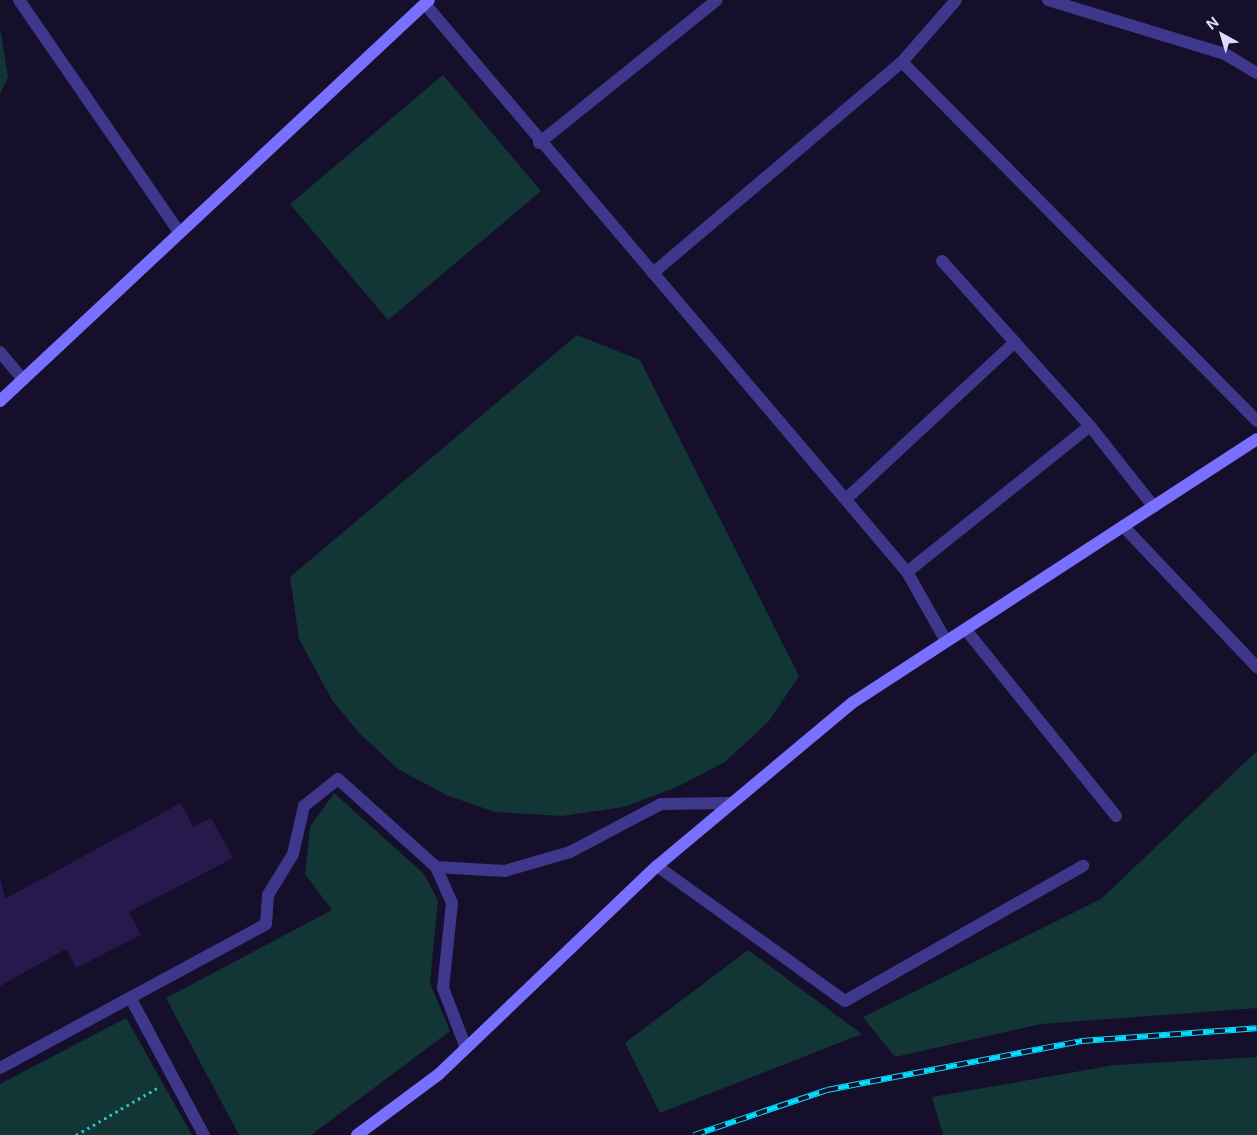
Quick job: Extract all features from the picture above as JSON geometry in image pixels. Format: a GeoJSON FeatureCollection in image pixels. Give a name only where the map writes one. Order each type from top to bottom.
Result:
{"type":"FeatureCollection","features":[{"type":"Feature","properties":{"kind":"street"},"geometry":{"type":"LineString","coordinates":[[19,0],[179,232]]}},
{"type":"Feature","properties":{"kind":"street"},"geometry":{"type":"LineString","coordinates":[[540,143],[717,0]]}},
{"type":"Feature","properties":{"kind":"street"},"geometry":{"type":"LineString","coordinates":[[653,273],[902,62],[956,0]]}},
{"type":"Feature","properties":{"kind":"street"},"geometry":{"type":"LineString","coordinates":[[1048,0],[1225,54],[1257,73]]}},
{"type":"Feature","properties":{"kind":"street"},"geometry":{"type":"LineString","coordinates":[[0,401],[425,1],[540,143],[846,499],[906,572],[946,641]]}},
{"type":"Feature","properties":{"kind":"street"},"geometry":{"type":"LineString","coordinates":[[902,62],[1257,421]]}},
{"type":"Feature","properties":{"kind":"street"},"geometry":{"type":"LineString","coordinates":[[942,261],[1013,344],[1090,426],[1154,507]]}},
{"type":"Feature","properties":{"kind":"street"},"geometry":{"type":"LineString","coordinates":[[846,499],[1013,344]]}},
{"type":"Feature","properties":{"kind":"street"},"geometry":{"type":"LineString","coordinates":[[0,352],[23,379]]}},
{"type":"Feature","properties":{"kind":"street"},"geometry":{"type":"LineString","coordinates":[[906,572],[1090,426]]}},
{"type":"Feature","properties":{"kind":"street"},"geometry":{"type":"LineString","coordinates":[[357,1135],[466,1048],[657,866],[729,803],[852,704],[1257,439]]}},
{"type":"Feature","properties":{"kind":"street"},"geometry":{"type":"LineString","coordinates":[[1123,526],[1257,667]]}},
{"type":"Feature","properties":{"kind":"street"},"geometry":{"type":"LineString","coordinates":[[966,630],[1116,816]]}},
{"type":"Feature","properties":{"kind":"street"},"geometry":{"type":"LineString","coordinates":[[0,1068],[131,999],[266,924],[268,895],[293,854],[304,806],[338,779],[436,866],[452,902],[443,988],[466,1048]]}},
{"type":"Feature","properties":{"kind":"street"},"geometry":{"type":"LineString","coordinates":[[436,866],[505,871],[570,852],[661,804],[729,803]]}},
{"type":"Feature","properties":{"kind":"street"},"geometry":{"type":"LineString","coordinates":[[657,866],[845,1001],[1083,866]]}},
{"type":"Feature","properties":{"kind":"street"},"geometry":{"type":"LineString","coordinates":[[131,999],[172,1079],[204,1135]]}},
{"type":"Feature","properties":{"kind":"path"},"geometry":{"type":"LineString","coordinates":[[76,1135],[172,1079]]}},
{"type":"Feature","properties":{"kind":"green space"},"geometry":{"type":"Polygon","coordinates":[[[0,28],[8,77],[0,94],[0,28]]]}},
{"type":"Feature","properties":{"kind":"green space"},"geometry":{"type":"Polygon","coordinates":[[[443,75],[541,191],[388,320],[290,204],[443,75]]]}},
{"type":"Feature","properties":{"kind":"green space"},"geometry":{"type":"Polygon","coordinates":[[[577,335],[640,360],[799,676],[769,721],[725,762],[677,787],[624,807],[562,816],[495,812],[446,795],[398,769],[359,733],[332,700],[299,639],[290,577],[577,335]]]}},
{"type":"Feature","properties":{"kind":"green space"},"geometry":{"type":"Polygon","coordinates":[[[1257,751],[1257,1008],[1041,1024],[895,1057],[863,1017],[1101,899],[1257,751]]]}},
{"type":"Feature","properties":{"kind":"green space"},"geometry":{"type":"Polygon","coordinates":[[[334,793],[424,874],[438,900],[430,983],[450,1031],[311,1135],[239,1135],[166,998],[332,910],[305,874],[310,827],[334,793]]]}},
{"type":"Feature","properties":{"kind":"green space"},"geometry":{"type":"Polygon","coordinates":[[[748,950],[862,1034],[660,1113],[625,1043],[748,950]]]}},
{"type":"Feature","properties":{"kind":"green space"},"geometry":{"type":"Polygon","coordinates":[[[126,1018],[192,1135],[0,1135],[0,1084],[126,1018]]]}},
{"type":"Feature","properties":{"kind":"green space"},"geometry":{"type":"Polygon","coordinates":[[[1257,1057],[1257,1135],[943,1135],[932,1097],[1115,1065],[1257,1057]]]}},
{"type":"Feature","properties":{"kind":"building"},"geometry":{"type":"Polygon","coordinates":[[[181,803],[193,827],[211,818],[233,858],[129,912],[141,935],[76,968],[66,949],[0,986],[0,877],[5,899],[181,803]]]}},
{"type":"Feature","properties":{"kind":"railway"},"geometry":{"type":"LineString","coordinates":[[694,1135],[827,1090],[1082,1041],[1257,1028]]}}]}
